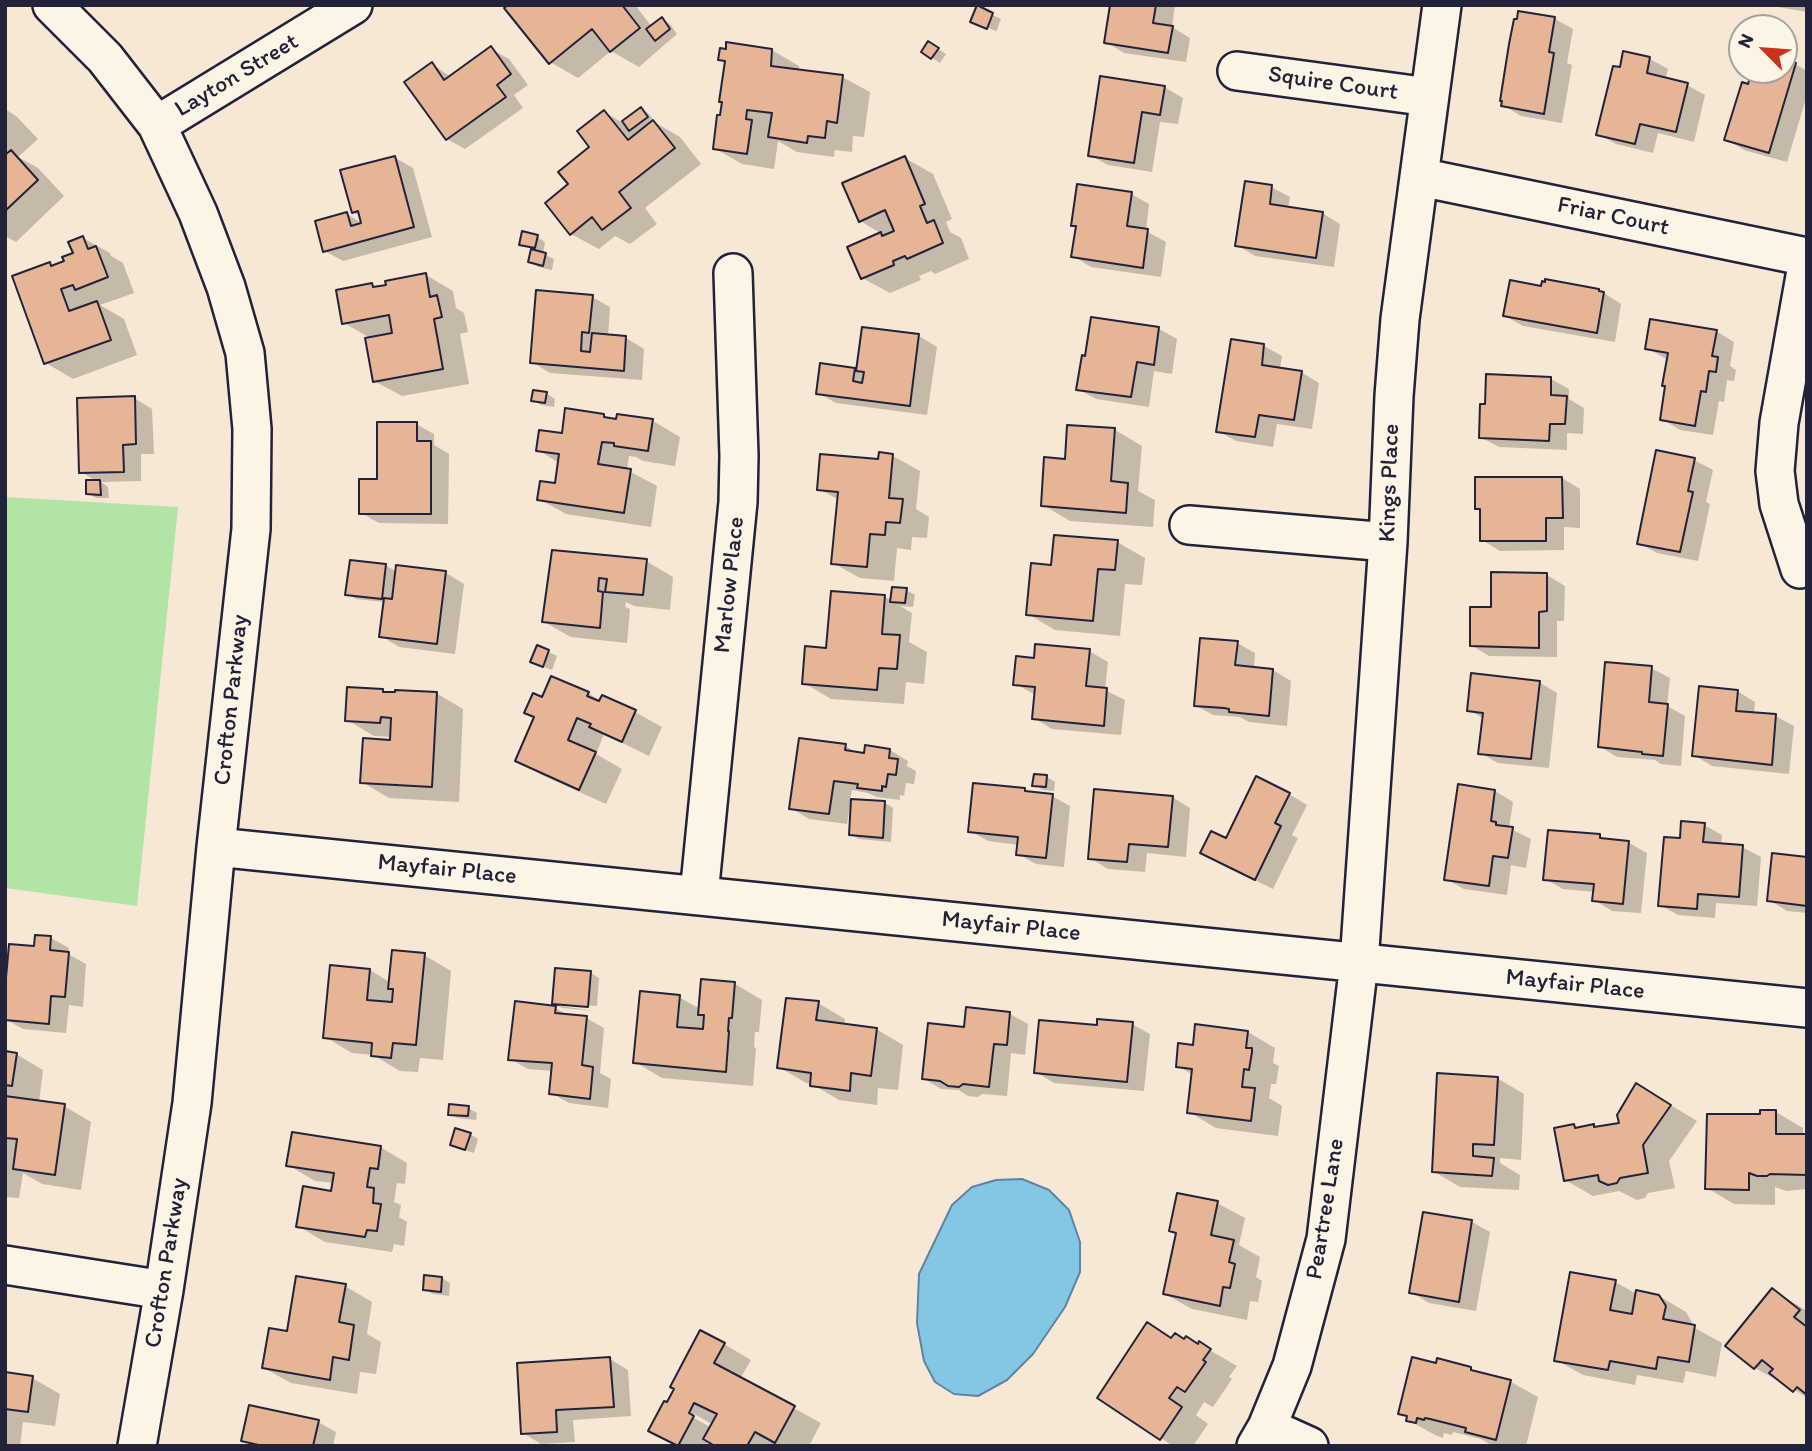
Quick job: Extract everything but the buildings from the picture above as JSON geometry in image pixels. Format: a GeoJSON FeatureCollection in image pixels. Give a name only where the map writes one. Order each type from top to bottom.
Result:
{"type":"FeatureCollection","features":[{"type":"Feature","properties":{"kind":"street","name":"Crofton Parkway"},"geometry":{"type":"LineString","coordinates":[[52,5],[105,58],[157,125],[198,213],[226,287],[245,354],[252,429],[250,529],[192,1103],[137,1446]]}},
{"type":"Feature","properties":{"kind":"street","name":"Layton Street"},"geometry":{"type":"LineString","coordinates":[[157,125],[353,5]]}},
{"type":"Feature","properties":{"kind":"street","name":"Kings Place"},"geometry":{"type":"LineString","coordinates":[[1359,963],[1388,542],[1400,320],[1442,5]]}},
{"type":"Feature","properties":{"kind":"street","name":"Squire Court"},"geometry":{"type":"LineString","coordinates":[[1237,71],[1429,97]]}},
{"type":"Feature","properties":{"kind":"street","name":"Friar Court"},"geometry":{"type":"LineString","coordinates":[[1420,177],[1807,257]]}},
{"type":"Feature","properties":{"kind":"street"},"geometry":{"type":"LineString","coordinates":[[1800,569],[1779,503],[1775,471],[1779,423],[1807,265]]}},
{"type":"Feature","properties":{"kind":"street","name":"Marlow Place"},"geometry":{"type":"LineString","coordinates":[[699,895],[738,502],[733,273]]}},
{"type":"Feature","properties":{"kind":"street"},"geometry":{"type":"LineString","coordinates":[[1189,525],[1388,542]]}},
{"type":"Feature","properties":{"kind":"street","name":"Mayfair Place"},"geometry":{"type":"LineString","coordinates":[[216,847],[1807,1008]]}},
{"type":"Feature","properties":{"kind":"street","name":"Peartree Lane"},"geometry":{"type":"LineString","coordinates":[[1262,1436],[1292,1366],[1326,1239],[1359,963]]}},
{"type":"Feature","properties":{"kind":"street"},"geometry":{"type":"LineString","coordinates":[[5,1265],[164,1290]]}},
{"type":"Feature","properties":{"kind":"street"},"geometry":{"type":"LineString","coordinates":[[1262,1436],[1309,1446]]}},
{"type":"Feature","properties":{"kind":"green space"},"geometry":{"type":"Polygon","coordinates":[[[5,497],[178,507],[137,906],[5,888],[5,497]]]}},
{"type":"Feature","properties":{"kind":"water"},"geometry":{"type":"Polygon","coordinates":[[[1022,1179],[1049,1190],[1069,1210],[1080,1242],[1080,1272],[1065,1307],[1033,1354],[1007,1380],[978,1396],[954,1394],[935,1382],[924,1361],[917,1323],[919,1274],[952,1205],[972,1187],[996,1180],[1022,1179]]]}}]}
